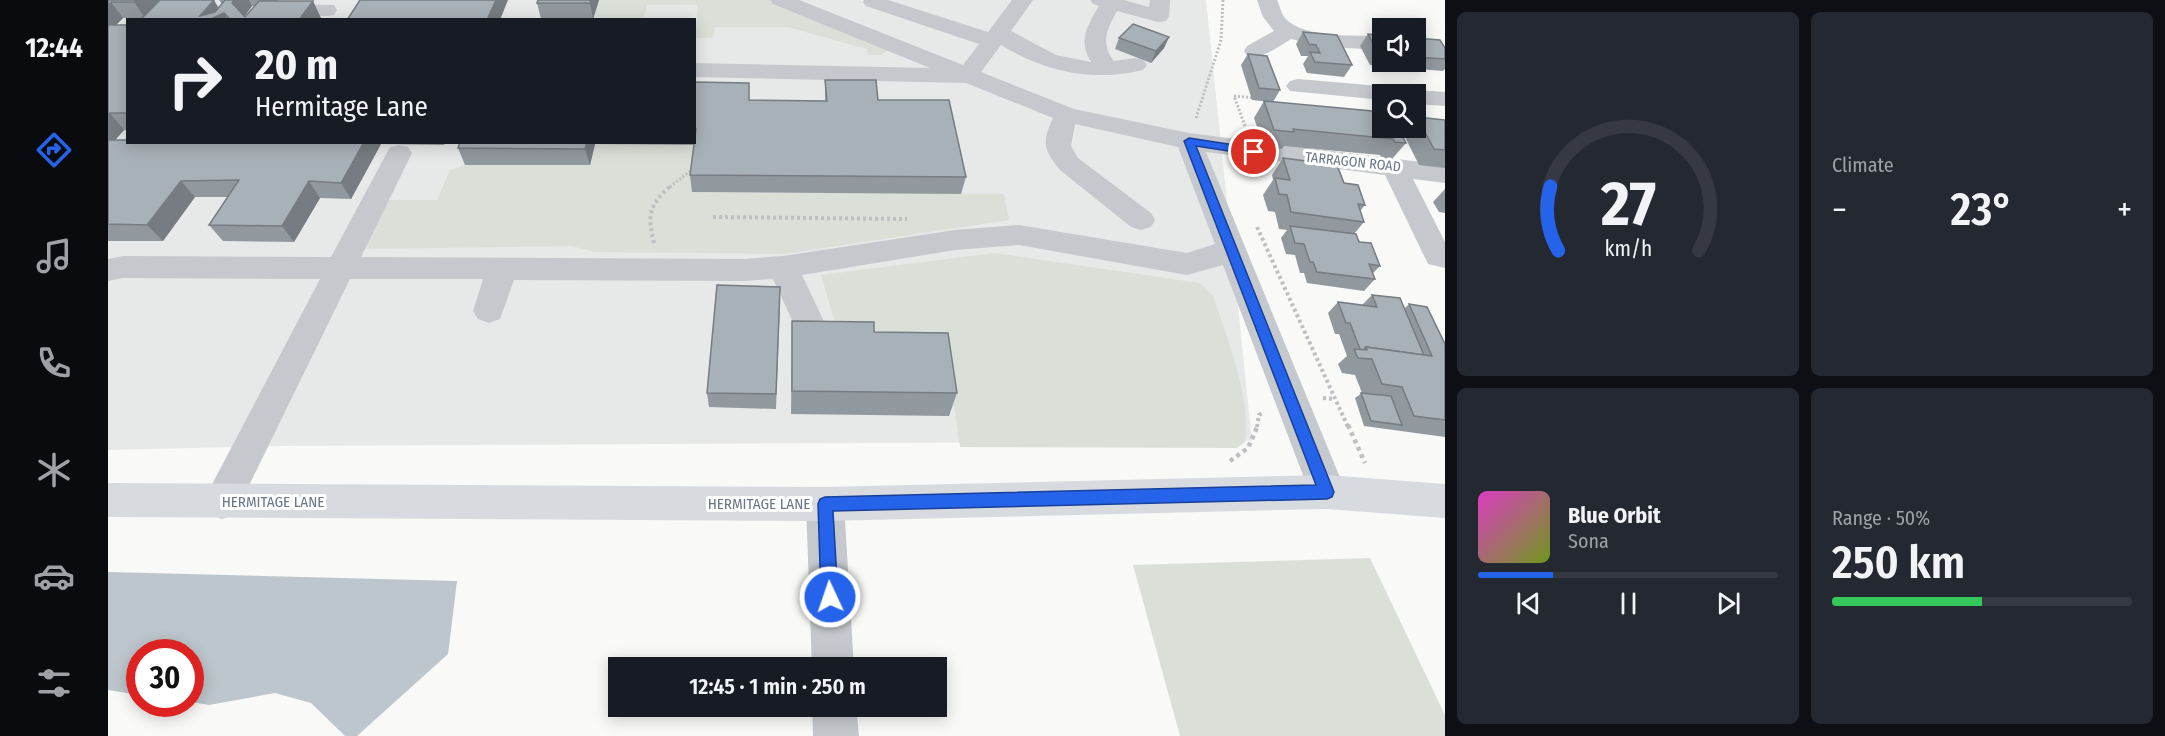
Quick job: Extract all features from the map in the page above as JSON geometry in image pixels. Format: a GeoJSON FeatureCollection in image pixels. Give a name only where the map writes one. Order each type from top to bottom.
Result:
{"type":"FeatureCollection","features":[{"type":"Feature","properties":{"kind":"main road","name":"HERMITAGE LANE"},"geometry":{"type":"LineString","coordinates":[[108,501],[825,504],[1327,492],[1445,501]]}},
{"type":"Feature","properties":{"kind":"street","name":"TARRAGON ROAD"},"geometry":{"type":"LineString","coordinates":[[780,0],[1067,115],[1189,141],[1254,152],[1400,161],[1445,174]]}},
{"type":"Feature","properties":{"kind":"street"},"geometry":{"type":"LineString","coordinates":[[696,70],[967,76],[1023,0]]}},
{"type":"Feature","properties":{"kind":"street"},"geometry":{"type":"LineString","coordinates":[[1268,0],[1276,22],[1289,31],[1311,38],[1372,42]]}},
{"type":"Feature","properties":{"kind":"street"},"geometry":{"type":"LineString","coordinates":[[845,26],[874,1],[946,26],[995,37],[1055,64],[1094,70],[1135,65]]}},
{"type":"Feature","properties":{"kind":"street"},"geometry":{"type":"LineString","coordinates":[[1109,69],[1098,57],[1093,35],[1106,2],[1164,12]]}},
{"type":"Feature","properties":{"kind":"street"},"geometry":{"type":"LineString","coordinates":[[946,26],[951,11],[949,4]]}},
{"type":"Feature","properties":{"kind":"street"},"geometry":{"type":"LineString","coordinates":[[280,10],[313,6]]}},
{"type":"Feature","properties":{"kind":"street"},"geometry":{"type":"LineString","coordinates":[[1255,51],[1289,31]]}},
{"type":"Feature","properties":{"kind":"street"},"geometry":{"type":"LineString","coordinates":[[1298,86],[1372,92]]}},
{"type":"Feature","properties":{"kind":"street"},"geometry":{"type":"LineString","coordinates":[[1426,98],[1445,99]]}},
{"type":"Feature","properties":{"kind":"street"},"geometry":{"type":"LineString","coordinates":[[1067,115],[1057,140],[1060,154],[1069,164],[1141,220]]}},
{"type":"Feature","properties":{"kind":"street"},"geometry":{"type":"LineString","coordinates":[[1189,141],[1327,492]]}},
{"type":"Feature","properties":{"kind":"street"},"geometry":{"type":"LineString","coordinates":[[222,502],[399,153]]}},
{"type":"Feature","properties":{"kind":"street"},"geometry":{"type":"LineString","coordinates":[[1400,161],[1442,262]]}},
{"type":"Feature","properties":{"kind":"street"},"geometry":{"type":"LineString","coordinates":[[108,270],[123,267],[744,270],[783,267],[986,236],[1018,235],[1187,264],[1203,261],[1232,249]]}},
{"type":"Feature","properties":{"kind":"street"},"geometry":{"type":"LineString","coordinates":[[783,267],[811,328]]}},
{"type":"Feature","properties":{"kind":"street"},"geometry":{"type":"LineString","coordinates":[[489,311],[502,268]]}},
{"type":"Feature","properties":{"kind":"street"},"geometry":{"type":"LineString","coordinates":[[825,504],[832,657]]}},
{"type":"Feature","properties":{"kind":"street"},"geometry":{"type":"LineString","coordinates":[[835,717],[836,736]]}},
{"type":"Feature","properties":{"kind":"path"},"geometry":{"type":"LineString","coordinates":[[1189,141],[1221,40],[1223,0]]}},
{"type":"Feature","properties":{"kind":"path"},"geometry":{"type":"LineString","coordinates":[[1254,152],[1234,96],[1258,99]]}},
{"type":"Feature","properties":{"kind":"path"},"geometry":{"type":"LineString","coordinates":[[657,252],[648,224],[649,210],[654,200],[690,171]]}},
{"type":"Feature","properties":{"kind":"path"},"geometry":{"type":"LineString","coordinates":[[713,217],[914,219]]}},
{"type":"Feature","properties":{"kind":"path"},"geometry":{"type":"LineString","coordinates":[[1256,225],[1380,495]]}},
{"type":"Feature","properties":{"kind":"path"},"geometry":{"type":"LineString","coordinates":[[1221,465],[1243,454],[1257,434],[1259,415],[1289,395],[1334,399]]}},
{"type":"Feature","properties":{"kind":"shaded area"},"geometry":{"type":"Polygon","coordinates":[[[108,0],[1206,0],[1252,441],[283,446],[108,450],[108,0]]]}},
{"type":"Feature","properties":{"kind":"shaded area"},"geometry":{"type":"Polygon","coordinates":[[[599,0],[769,0],[889,49],[881,55],[868,55],[867,49],[787,27],[715,27],[713,38],[696,38],[698,5],[647,5],[644,18],[593,18],[599,0]]]}},
{"type":"Feature","properties":{"kind":"shaded area"},"geometry":{"type":"Polygon","coordinates":[[[595,144],[698,145],[692,192],[1004,194],[1009,220],[785,254],[594,252],[572,246],[362,249],[387,200],[437,200],[450,170],[465,165],[595,144]]]}},
{"type":"Feature","properties":{"kind":"shaded area"},"geometry":{"type":"Polygon","coordinates":[[[994,253],[1200,283],[1213,296],[1237,369],[1245,408],[1245,442],[1237,448],[960,447],[944,336],[838,333],[821,275],[994,253]]]}},
{"type":"Feature","properties":{"kind":"shaded area"},"geometry":{"type":"Polygon","coordinates":[[[1370,558],[1445,715],[1445,736],[1180,736],[1133,565],[1370,558]]]}},
{"type":"Feature","properties":{"kind":"shaded area"},"geometry":{"type":"Polygon","coordinates":[[[108,572],[457,581],[448,654],[357,736],[345,736],[311,703],[275,693],[204,704],[204,639],[126,639],[126,693],[108,690],[108,572]]]}},
{"type":"Feature","properties":{"kind":"building"},"geometry":{"type":"Polygon","coordinates":[[[108,0],[136,0],[134,2],[111,2],[108,5],[108,0]]]}},
{"type":"Feature","properties":{"kind":"building"},"geometry":{"type":"Polygon","coordinates":[[[160,0],[214,0],[200,16],[215,12],[225,0],[234,0],[232,3],[245,17],[259,1],[313,1],[300,18],[229,18],[224,13],[213,18],[142,18],[160,0]]]}},
{"type":"Feature","properties":{"kind":"building"},"geometry":{"type":"Polygon","coordinates":[[[360,0],[496,0],[488,18],[348,18],[360,0]]]}},
{"type":"Feature","properties":{"kind":"building"},"geometry":{"type":"Polygon","coordinates":[[[538,0],[591,0],[590,3],[537,3],[538,0]]]}},
{"type":"Feature","properties":{"kind":"building"},"geometry":{"type":"Polygon","coordinates":[[[1133,24],[1169,37],[1156,51],[1119,38],[1133,24]]]}},
{"type":"Feature","properties":{"kind":"building"},"geometry":{"type":"Polygon","coordinates":[[[108,25],[126,25],[126,113],[108,115],[108,25]]]}},
{"type":"Feature","properties":{"kind":"building"},"geometry":{"type":"Polygon","coordinates":[[[1303,32],[1337,35],[1352,65],[1315,62],[1310,52],[1320,53],[1316,45],[1309,44],[1303,32]]]}},
{"type":"Feature","properties":{"kind":"building"},"geometry":{"type":"Polygon","coordinates":[[[1426,39],[1440,40],[1445,48],[1445,59],[1426,58],[1426,39]]]}},
{"type":"Feature","properties":{"kind":"building"},"geometry":{"type":"Polygon","coordinates":[[[1248,54],[1267,56],[1280,90],[1259,88],[1248,54]]]}},
{"type":"Feature","properties":{"kind":"building"},"geometry":{"type":"Polygon","coordinates":[[[825,80],[876,80],[878,100],[949,100],[966,177],[690,175],[694,144],[696,144],[696,82],[749,83],[749,100],[827,101],[825,80]]]}},
{"type":"Feature","properties":{"kind":"building"},"geometry":{"type":"Polygon","coordinates":[[[1264,101],[1372,111],[1372,137],[1293,129],[1294,132],[1274,130],[1264,101]]]}},
{"type":"Feature","properties":{"kind":"building"},"geometry":{"type":"Polygon","coordinates":[[[1426,118],[1445,120],[1445,150],[1434,149],[1426,134],[1426,118]]]}},
{"type":"Feature","properties":{"kind":"building"},"geometry":{"type":"Polygon","coordinates":[[[1383,138],[1403,138],[1406,143],[1395,142],[1393,139],[1383,138]]]}},
{"type":"Feature","properties":{"kind":"building"},"geometry":{"type":"Polygon","coordinates":[[[108,140],[126,140],[126,144],[363,144],[341,183],[309,181],[282,226],[209,225],[239,180],[181,181],[147,225],[108,224],[108,140]]]}},
{"type":"Feature","properties":{"kind":"building"},"geometry":{"type":"Polygon","coordinates":[[[459,144],[586,144],[585,149],[458,148],[459,144]]]}},
{"type":"Feature","properties":{"kind":"building"},"geometry":{"type":"Polygon","coordinates":[[[1283,158],[1337,165],[1344,183],[1358,185],[1365,205],[1358,204],[1364,222],[1291,212],[1287,195],[1279,194],[1275,178],[1290,180],[1283,158]]]}},
{"type":"Feature","properties":{"kind":"building"},"geometry":{"type":"Polygon","coordinates":[[[1290,226],[1356,234],[1359,242],[1371,243],[1380,266],[1369,264],[1375,279],[1317,272],[1313,262],[1310,262],[1304,244],[1295,243],[1290,226]]]}},
{"type":"Feature","properties":{"kind":"building"},"geometry":{"type":"Polygon","coordinates":[[[717,285],[780,287],[776,394],[707,393],[717,285]]]}},
{"type":"Feature","properties":{"kind":"building"},"geometry":{"type":"Polygon","coordinates":[[[1372,295],[1400,298],[1424,355],[1366,347],[1363,350],[1360,349],[1350,323],[1346,323],[1338,302],[1377,307],[1372,295]]]}},
{"type":"Feature","properties":{"kind":"building"},"geometry":{"type":"Polygon","coordinates":[[[1409,304],[1427,307],[1445,344],[1445,420],[1414,416],[1402,387],[1382,384],[1372,359],[1358,358],[1354,349],[1367,350],[1366,347],[1432,356],[1409,304]]]}},
{"type":"Feature","properties":{"kind":"building"},"geometry":{"type":"Polygon","coordinates":[[[792,321],[874,322],[874,332],[948,333],[957,393],[792,391],[792,321]]]}},
{"type":"Feature","properties":{"kind":"building"},"geometry":{"type":"Polygon","coordinates":[[[1361,393],[1391,396],[1402,425],[1371,421],[1361,393]]]}},
{"type":"Feature","properties":{"kind":"route"},"geometry":{"type":"LineString","coordinates":[[830,597],[825,504],[1327,492],[1189,141],[1254,152]]}}]}
